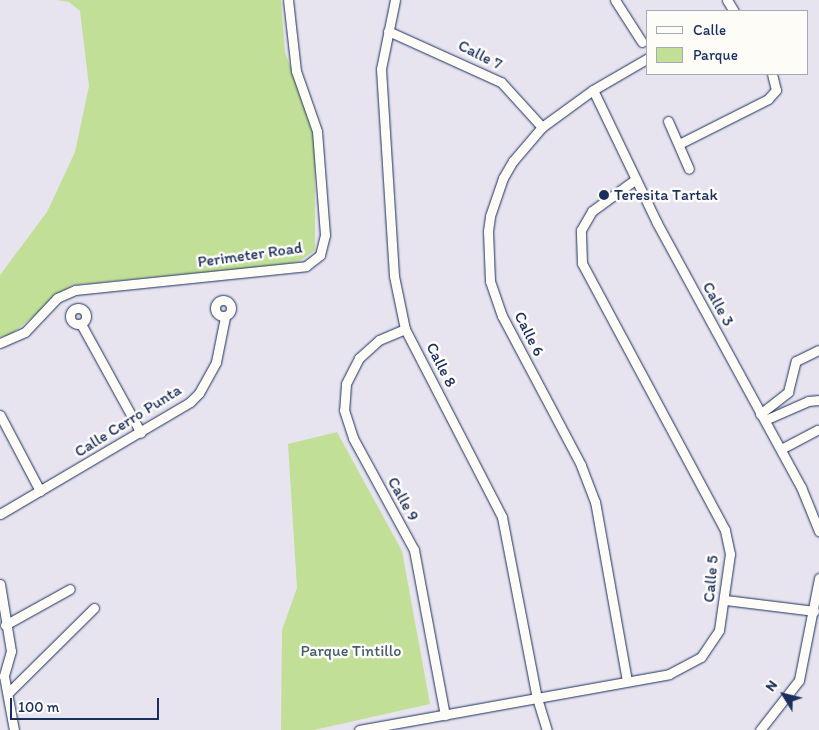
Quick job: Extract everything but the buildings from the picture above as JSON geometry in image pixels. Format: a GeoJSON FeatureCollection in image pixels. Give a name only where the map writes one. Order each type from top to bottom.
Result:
{"type":"FeatureCollection","features":[{"type":"Feature","properties":{"kind":"street","name":"Perimeter Road"},"geometry":{"type":"LineString","coordinates":[[0,343],[25,332],[57,298],[74,290],[306,266],[320,255],[325,236],[317,131],[296,71],[288,0]]}},
{"type":"Feature","properties":{"kind":"street","name":"Calle 8"},"geometry":{"type":"LineString","coordinates":[[395,0],[381,69],[394,276],[405,329],[502,517],[537,698],[546,730]]}},
{"type":"Feature","properties":{"kind":"street"},"geometry":{"type":"LineString","coordinates":[[615,0],[642,42]]}},
{"type":"Feature","properties":{"kind":"street","name":"Calle 7"},"geometry":{"type":"LineString","coordinates":[[388,31],[500,82],[542,127]]}},
{"type":"Feature","properties":{"kind":"street","name":"Calle 6"},"geometry":{"type":"LineString","coordinates":[[627,681],[594,502],[581,465],[502,316],[490,282],[488,231],[496,195],[513,161],[542,127],[593,90],[646,59]]}},
{"type":"Feature","properties":{"kind":"street"},"geometry":{"type":"LineString","coordinates":[[679,144],[768,99],[776,90],[772,75]]}},
{"type":"Feature","properties":{"kind":"street","name":"Calle 3"},"geometry":{"type":"LineString","coordinates":[[593,90],[636,179],[762,417],[815,507],[819,531]]}},
{"type":"Feature","properties":{"kind":"street"},"geometry":{"type":"LineString","coordinates":[[668,121],[689,169]]}},
{"type":"Feature","properties":{"kind":"street","name":"Calle 5"},"geometry":{"type":"LineString","coordinates":[[359,730],[670,674],[701,657],[719,630],[726,600],[730,554],[725,530],[582,263],[581,230],[592,211],[636,179]]}},
{"type":"Feature","properties":{"kind":"street","name":"Calle Cerro Punta"},"geometry":{"type":"LineString","coordinates":[[0,514],[141,433],[177,411],[199,393],[216,362],[225,317]]}},
{"type":"Feature","properties":{"kind":"street"},"geometry":{"type":"LineString","coordinates":[[81,324],[141,433]]}},
{"type":"Feature","properties":{"kind":"street","name":"Calle 9"},"geometry":{"type":"LineString","coordinates":[[405,329],[379,340],[359,358],[346,384],[344,410],[353,438],[414,550],[445,715]]}},
{"type":"Feature","properties":{"kind":"street"},"geometry":{"type":"LineString","coordinates":[[762,417],[788,392],[796,361],[819,350]]}},
{"type":"Feature","properties":{"kind":"street"},"geometry":{"type":"LineString","coordinates":[[762,417],[808,401],[819,400]]}},
{"type":"Feature","properties":{"kind":"street"},"geometry":{"type":"LineString","coordinates":[[0,415],[40,491]]}},
{"type":"Feature","properties":{"kind":"street"},"geometry":{"type":"LineString","coordinates":[[781,449],[817,430]]}},
{"type":"Feature","properties":{"kind":"street"},"geometry":{"type":"LineString","coordinates":[[760,730],[799,680],[814,625],[819,578]]}},
{"type":"Feature","properties":{"kind":"street"},"geometry":{"type":"LineString","coordinates":[[0,584],[5,625],[11,652],[4,676],[14,730]]}},
{"type":"Feature","properties":{"kind":"street"},"geometry":{"type":"LineString","coordinates":[[5,625],[70,589]]}},
{"type":"Feature","properties":{"kind":"street"},"geometry":{"type":"LineString","coordinates":[[726,600],[814,611]]}},
{"type":"Feature","properties":{"kind":"street"},"geometry":{"type":"LineString","coordinates":[[8,694],[94,608]]}},
{"type":"Feature","properties":{"kind":"green space"},"geometry":{"type":"Polygon","coordinates":[[[57,0],[281,0],[285,52],[313,129],[315,146],[315,250],[300,261],[281,265],[72,285],[10,335],[0,337],[0,275],[47,212],[75,152],[89,86],[80,11],[69,2],[57,0]]]}},
{"type":"Feature","properties":{"kind":"green space","name":"Parque Tintillo"},"geometry":{"type":"Polygon","coordinates":[[[337,432],[402,551],[430,704],[314,730],[281,730],[282,630],[297,588],[288,444],[337,432]]]}},
{"type":"Feature","properties":{"kind":"place","name":"Teresita Tartak"},"geometry":{"type":"Point","coordinates":[604,195]}}]}
